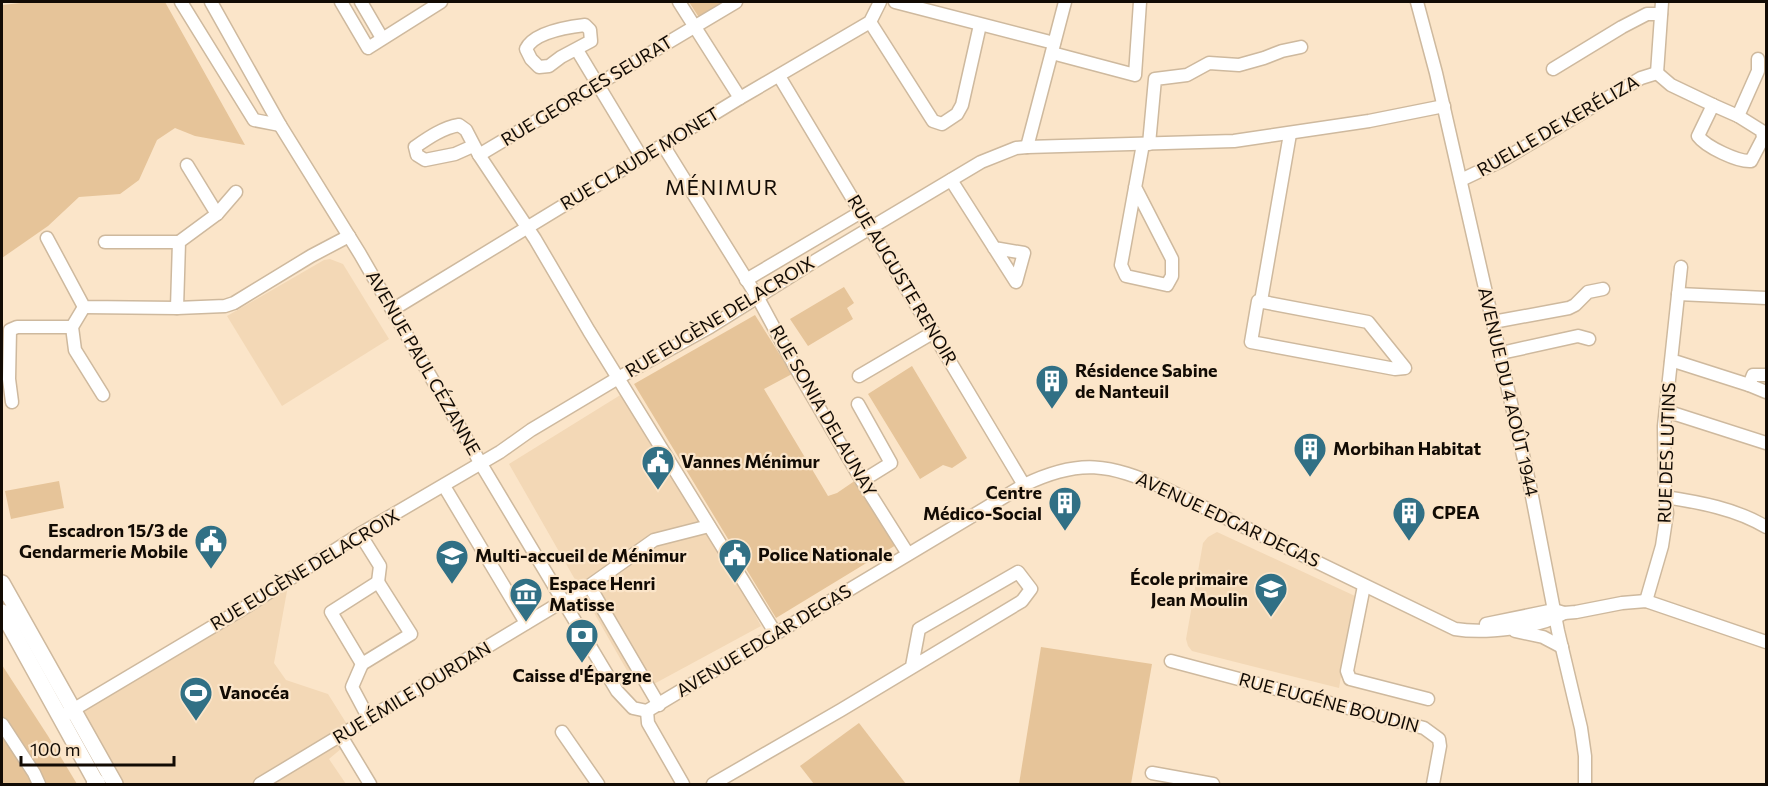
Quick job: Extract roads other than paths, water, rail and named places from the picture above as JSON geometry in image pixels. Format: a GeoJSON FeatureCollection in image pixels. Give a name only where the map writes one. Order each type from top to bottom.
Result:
{"type":"FeatureCollection","features":[{"type":"Feature","properties":{"kind":"main road"},"geometry":{"type":"LineString","coordinates":[[2,583],[67,714],[96,784]]}},
{"type":"Feature","properties":{"kind":"main road"},"geometry":{"type":"LineString","coordinates":[[2,612],[115,784]]}},
{"type":"Feature","properties":{"kind":"street"},"geometry":{"type":"LineString","coordinates":[[181,2],[254,120],[280,124]]}},
{"type":"Feature","properties":{"kind":"street","name":"AVENUE PAUL CÉZANNE"},"geometry":{"type":"LineString","coordinates":[[211,2],[280,124],[349,236],[481,464],[617,691],[633,708],[647,711]]}},
{"type":"Feature","properties":{"kind":"street"},"geometry":{"type":"LineString","coordinates":[[340,2],[368,48],[441,2]]}},
{"type":"Feature","properties":{"kind":"street"},"geometry":{"type":"LineString","coordinates":[[361,2],[382,38]]}},
{"type":"Feature","properties":{"kind":"street"},"geometry":{"type":"LineString","coordinates":[[679,2],[740,98]]}},
{"type":"Feature","properties":{"kind":"street","name":"RUE GEORGES SEURAT"},"geometry":{"type":"LineString","coordinates":[[526,228],[476,151],[597,86],[736,2]]}},
{"type":"Feature","properties":{"kind":"street"},"geometry":{"type":"LineString","coordinates":[[879,2],[870,22],[933,121],[942,124],[957,114],[962,105],[980,25]]}},
{"type":"Feature","properties":{"kind":"street"},"geometry":{"type":"LineString","coordinates":[[895,2],[980,25],[1136,75],[1140,2]]}},
{"type":"Feature","properties":{"kind":"street"},"geometry":{"type":"LineString","coordinates":[[1027,147],[1065,2]]}},
{"type":"Feature","properties":{"kind":"street","name":"AVENUE DU 4 AOÛT 1944"},"geometry":{"type":"LineString","coordinates":[[1417,2],[1444,106],[1558,613],[1562,647],[1581,728],[1585,756],[1585,784]]}},
{"type":"Feature","properties":{"kind":"street"},"geometry":{"type":"LineString","coordinates":[[1553,69],[1622,27],[1662,8]]}},
{"type":"Feature","properties":{"kind":"street","name":"RUELLE DE KERÉLIZA"},"geometry":{"type":"LineString","coordinates":[[1461,180],[1501,161],[1641,78],[1657,73],[1662,8]]}},
{"type":"Feature","properties":{"kind":"street","name":"RUE CLAUDE MONET"},"geometry":{"type":"LineString","coordinates":[[392,310],[740,98],[870,22]]}},
{"type":"Feature","properties":{"kind":"street"},"geometry":{"type":"LineString","coordinates":[[585,24],[590,30],[591,41],[577,50],[561,57],[549,66],[539,67],[531,59],[526,49],[533,39],[568,27],[585,24]]}},
{"type":"Feature","properties":{"kind":"street"},"geometry":{"type":"LineString","coordinates":[[1134,187],[1172,259],[1172,276],[1167,285],[1126,276],[1121,265],[1134,187],[1146,144],[1155,79],[1187,75],[1209,63],[1239,65],[1301,46]]}},
{"type":"Feature","properties":{"kind":"street"},"geometry":{"type":"LineString","coordinates":[[577,50],[642,158]]}},
{"type":"Feature","properties":{"kind":"street"},"geometry":{"type":"LineString","coordinates":[[1738,116],[1758,71],[1758,59]]}},
{"type":"Feature","properties":{"kind":"street"},"geometry":{"type":"LineString","coordinates":[[1657,73],[1671,85],[1738,116],[1762,131],[1763,138],[1751,160],[1743,162],[1702,142],[1698,136],[1713,105]]}},
{"type":"Feature","properties":{"kind":"street","name":"RUE AUGUSTE RENOIR"},"geometry":{"type":"LineString","coordinates":[[779,76],[1024,485]]}},
{"type":"Feature","properties":{"kind":"street","name":"RUE EUGÈNE DELACROIX"},"geometry":{"type":"LineString","coordinates":[[67,714],[249,605],[360,534],[481,464],[531,430],[758,298],[981,162],[1016,148],[1233,141],[1369,121],[1444,106]]}},
{"type":"Feature","properties":{"kind":"street"},"geometry":{"type":"LineString","coordinates":[[1261,302],[1290,134]]}},
{"type":"Feature","properties":{"kind":"street","name":"RUE SONIA DELAUNAY"},"geometry":{"type":"LineString","coordinates":[[663,145],[758,298],[794,365],[908,554]]}},
{"type":"Feature","properties":{"kind":"street"},"geometry":{"type":"LineString","coordinates":[[187,165],[217,214]]}},
{"type":"Feature","properties":{"kind":"street"},"geometry":{"type":"LineString","coordinates":[[951,180],[994,248]]}},
{"type":"Feature","properties":{"kind":"street"},"geometry":{"type":"LineString","coordinates":[[105,242],[178,242],[217,214],[236,192]]}},
{"type":"Feature","properties":{"kind":"street"},"geometry":{"type":"LineString","coordinates":[[747,280],[861,212]]}},
{"type":"Feature","properties":{"kind":"street"},"geometry":{"type":"LineString","coordinates":[[526,228],[535,239],[776,634]]}},
{"type":"Feature","properties":{"kind":"street"},"geometry":{"type":"LineString","coordinates":[[84,307],[225,306],[234,303],[311,256],[349,236]]}},
{"type":"Feature","properties":{"kind":"street"},"geometry":{"type":"LineString","coordinates":[[47,237],[84,307]]}},
{"type":"Feature","properties":{"kind":"street"},"geometry":{"type":"LineString","coordinates":[[177,308],[178,242]]}},
{"type":"Feature","properties":{"kind":"street","name":"RUE DES LUTINS"},"geometry":{"type":"LineString","coordinates":[[1646,601],[1662,544],[1667,513],[1665,497],[1666,411],[1680,267]]}},
{"type":"Feature","properties":{"kind":"street"},"geometry":{"type":"LineString","coordinates":[[1493,322],[1569,308],[1588,292],[1603,289]]}},
{"type":"Feature","properties":{"kind":"street"},"geometry":{"type":"LineString","coordinates":[[1678,294],[1767,298]]}},
{"type":"Feature","properties":{"kind":"street"},"geometry":{"type":"LineString","coordinates":[[1258,301],[1261,302],[1368,322],[1405,368],[1395,369],[1251,342],[1258,301]]}},
{"type":"Feature","properties":{"kind":"street"},"geometry":{"type":"LineString","coordinates":[[84,307],[72,327],[75,350],[103,395]]}},
{"type":"Feature","properties":{"kind":"street"},"geometry":{"type":"LineString","coordinates":[[12,402],[9,379],[10,330],[17,327],[72,327]]}},
{"type":"Feature","properties":{"kind":"street"},"geometry":{"type":"LineString","coordinates":[[859,376],[934,332]]}},
{"type":"Feature","properties":{"kind":"street"},"geometry":{"type":"LineString","coordinates":[[1501,353],[1578,336],[1589,339]]}},
{"type":"Feature","properties":{"kind":"street"},"geometry":{"type":"LineString","coordinates":[[1671,362],[1767,392]]}},
{"type":"Feature","properties":{"kind":"street"},"geometry":{"type":"LineString","coordinates":[[1749,385],[1753,375],[1767,375]]}},
{"type":"Feature","properties":{"kind":"street"},"geometry":{"type":"LineString","coordinates":[[858,404],[891,463],[862,481]]}},
{"type":"Feature","properties":{"kind":"street"},"geometry":{"type":"LineString","coordinates":[[1666,411],[1767,443]]}},
{"type":"Feature","properties":{"kind":"street","name":"AVENUE EDGAR DEGAS"},"geometry":{"type":"LineString","coordinates":[[647,711],[1024,485],[1058,471],[1078,467],[1100,467],[1133,474],[1455,629],[1490,632],[1558,613]]}},
{"type":"Feature","properties":{"kind":"street"},"geometry":{"type":"LineString","coordinates":[[444,486],[526,623]]}},
{"type":"Feature","properties":{"kind":"street"},"geometry":{"type":"LineString","coordinates":[[1665,497],[1734,513],[1767,527]]}},
{"type":"Feature","properties":{"kind":"street","name":"RUE ÉMILE JOURDAN"},"geometry":{"type":"LineString","coordinates":[[260,784],[526,623],[590,587],[654,540],[709,526]]}},
{"type":"Feature","properties":{"kind":"street"},"geometry":{"type":"LineString","coordinates":[[360,534],[380,566],[378,582],[411,634],[362,664],[352,687],[369,719]]}},
{"type":"Feature","properties":{"kind":"street"},"geometry":{"type":"LineString","coordinates":[[713,784],[850,705],[1022,601],[1031,589],[1018,572],[920,629],[912,666]]}},
{"type":"Feature","properties":{"kind":"street"},"geometry":{"type":"LineString","coordinates":[[362,664],[331,612],[378,582]]}},
{"type":"Feature","properties":{"kind":"street"},"geometry":{"type":"LineString","coordinates":[[1364,586],[1347,671],[1350,679],[1428,699]]}},
{"type":"Feature","properties":{"kind":"street"},"geometry":{"type":"LineString","coordinates":[[590,587],[660,705]]}},
{"type":"Feature","properties":{"kind":"street"},"geometry":{"type":"LineString","coordinates":[[1465,631],[1482,625],[1646,601],[1767,642]]}},
{"type":"Feature","properties":{"kind":"street"},"geometry":{"type":"LineString","coordinates":[[1504,629],[1544,637],[1562,647]]}},
{"type":"Feature","properties":{"kind":"street","name":"RUE EUGÉNE BOUDIN"},"geometry":{"type":"LineString","coordinates":[[1171,661],[1424,728],[1439,739],[1440,746],[1433,784]]}},
{"type":"Feature","properties":{"kind":"street"},"geometry":{"type":"LineString","coordinates":[[647,711],[648,723],[682,784]]}},
{"type":"Feature","properties":{"kind":"street"},"geometry":{"type":"LineString","coordinates":[[2,724],[39,784]]}},
{"type":"Feature","properties":{"kind":"street"},"geometry":{"type":"LineString","coordinates":[[562,732],[598,784]]}},
{"type":"Feature","properties":{"kind":"street"},"geometry":{"type":"LineString","coordinates":[[341,736],[370,784]]}},
{"type":"Feature","properties":{"kind":"street"},"geometry":{"type":"LineString","coordinates":[[1152,773],[1213,784]]}},
{"type":"Feature","properties":{"kind":"place","name":"Résidence Sabine de Nanteuil"},"geometry":{"type":"Point","coordinates":[1052,410]}},
{"type":"Feature","properties":{"kind":"place","name":"Morbihan Habitat"},"geometry":{"type":"Point","coordinates":[1310,478]}},
{"type":"Feature","properties":{"kind":"place","name":"Vannes Ménimur"},"geometry":{"type":"Point","coordinates":[658,491]}},
{"type":"Feature","properties":{"kind":"place","name":"Centre Médico-Social"},"geometry":{"type":"Point","coordinates":[1065,532]}},
{"type":"Feature","properties":{"kind":"place","name":"CPEA"},"geometry":{"type":"Point","coordinates":[1409,542]}},
{"type":"Feature","properties":{"kind":"place","name":"Escadron 15/3 de Gendarmerie Mobile"},"geometry":{"type":"Point","coordinates":[211,570]}},
{"type":"Feature","properties":{"kind":"place","name":"Police Nationale"},"geometry":{"type":"Point","coordinates":[735,584]}},
{"type":"Feature","properties":{"kind":"place","name":"Multi-accueil de Ménimur"},"geometry":{"type":"Point","coordinates":[452,585]}},
{"type":"Feature","properties":{"kind":"place","name":"École primaire Jean Moulin"},"geometry":{"type":"Point","coordinates":[1271,618]}},
{"type":"Feature","properties":{"kind":"place","name":"Espace Henri Matisse"},"geometry":{"type":"Point","coordinates":[526,623]}},
{"type":"Feature","properties":{"kind":"place","name":"Caisse d'Épargne"},"geometry":{"type":"Point","coordinates":[582,664]}},
{"type":"Feature","properties":{"kind":"place","name":"Vanocéa"},"geometry":{"type":"Point","coordinates":[196,722]}},
{"type":"Feature","properties":{"kind":"district","name":"MÉNIMUR"},"geometry":{"type":"Point","coordinates":[722,188]}}]}
